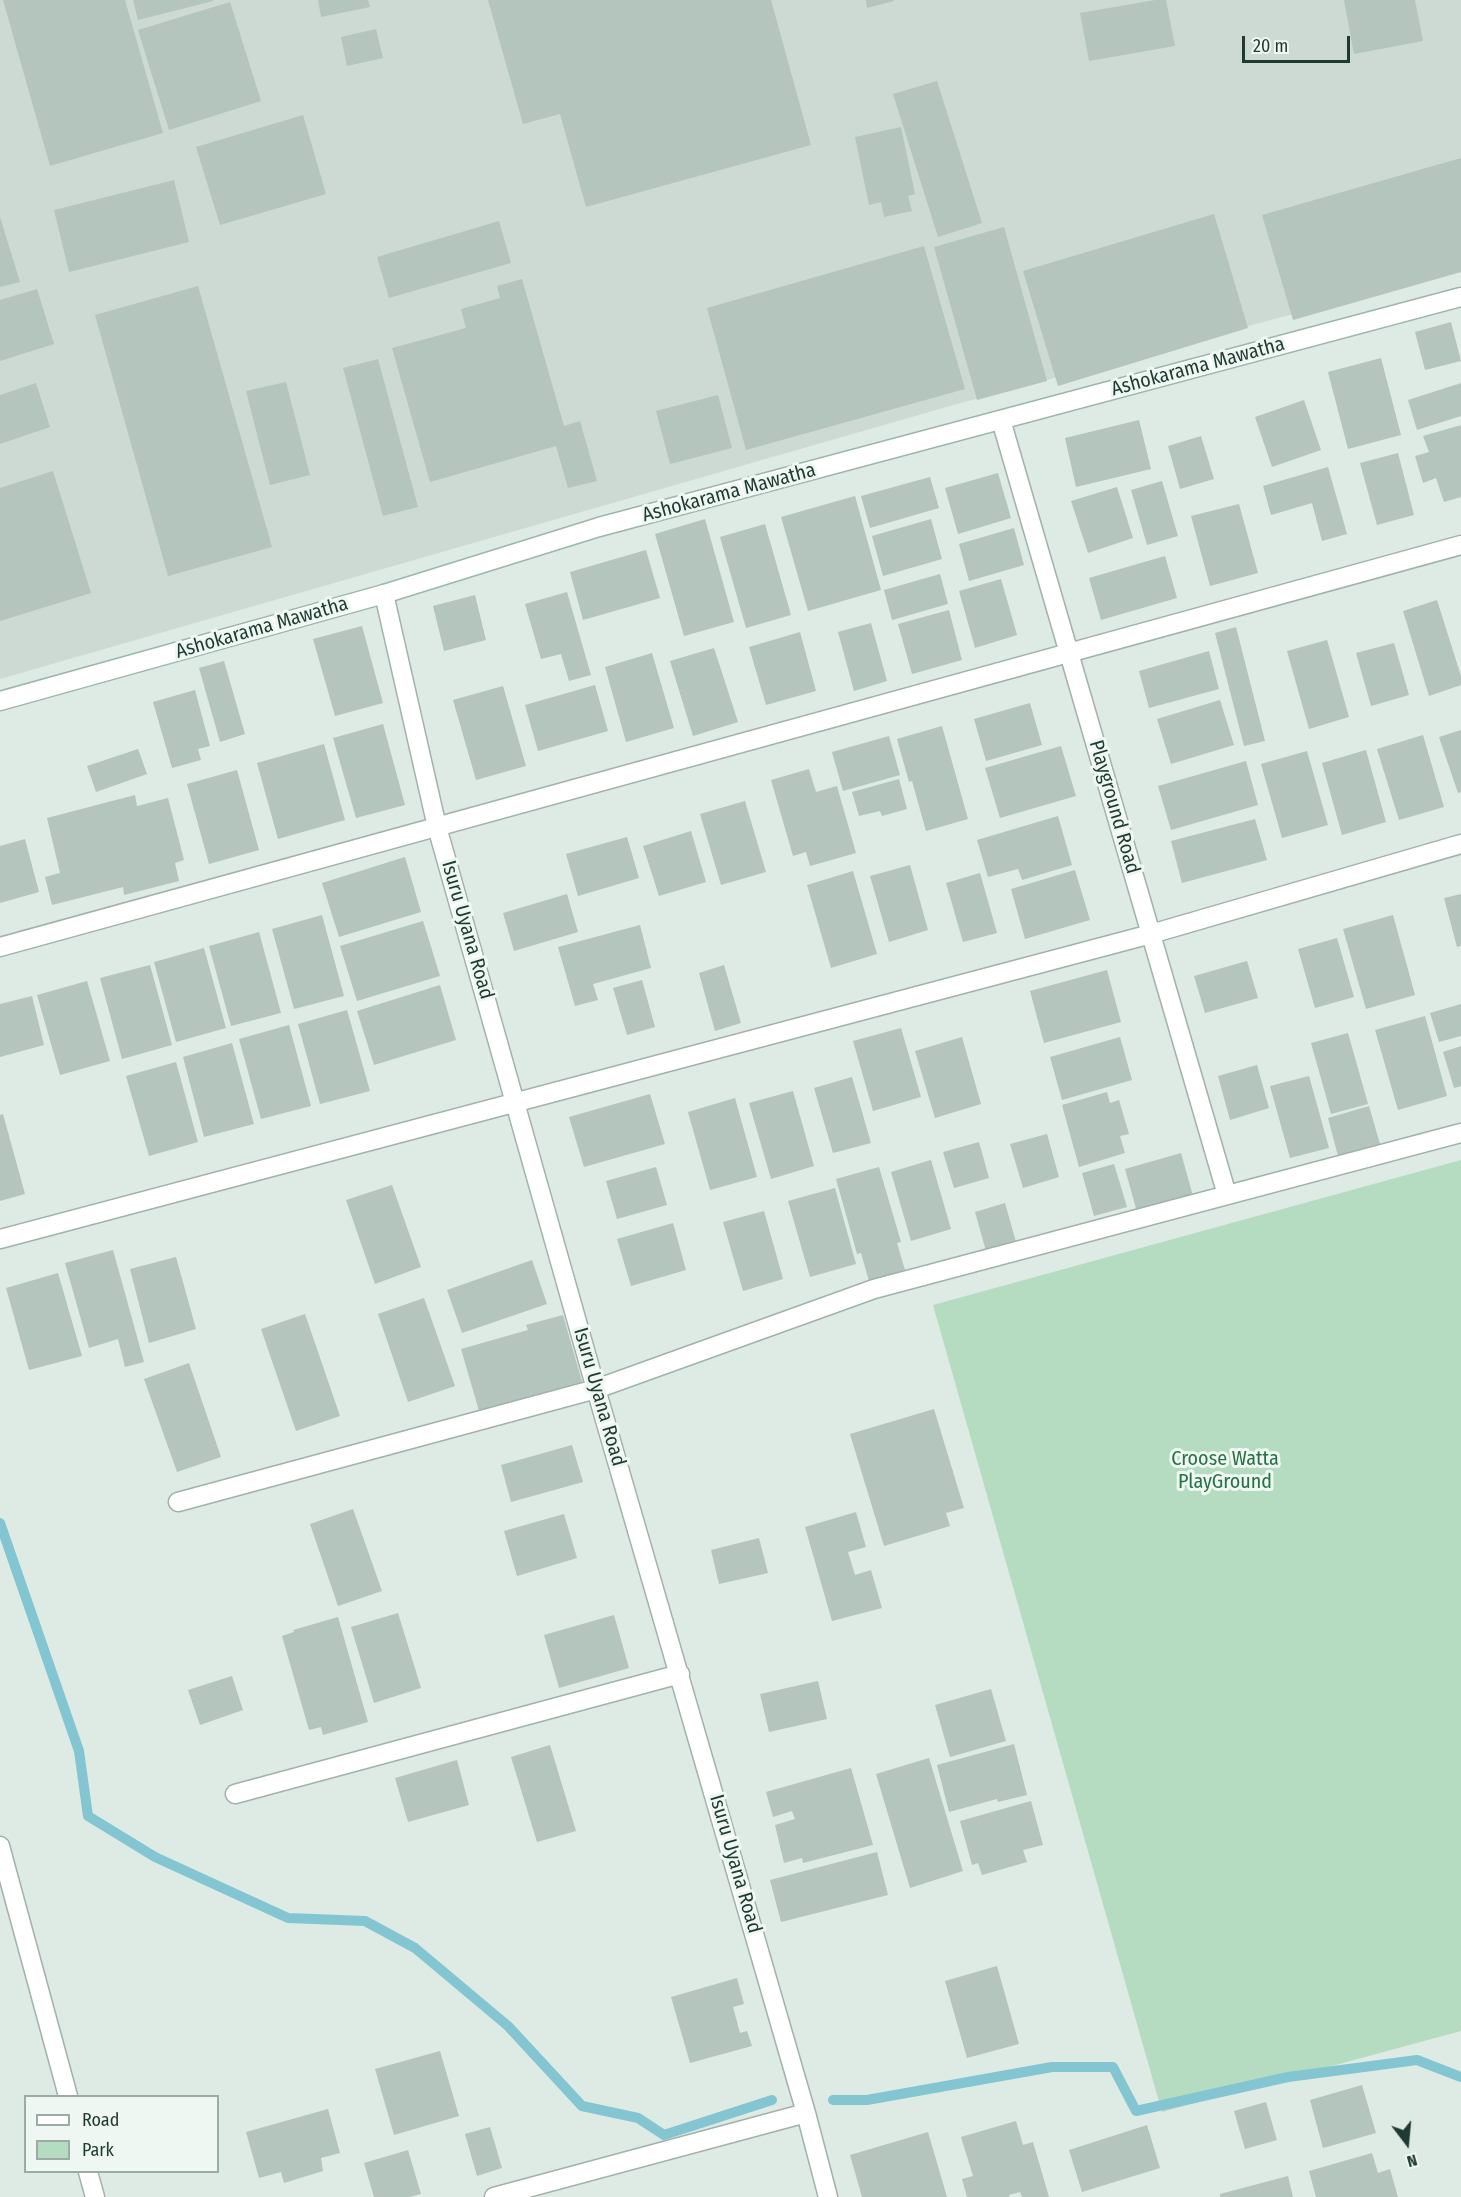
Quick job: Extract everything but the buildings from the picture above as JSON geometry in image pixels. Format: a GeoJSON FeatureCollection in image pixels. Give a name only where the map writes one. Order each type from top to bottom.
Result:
{"type":"FeatureCollection","features":[{"type":"Feature","properties":{"kind":"street","name":"Ashokarama Mawatha"},"geometry":{"type":"LineString","coordinates":[[0,701],[384,594],[599,527],[1461,297]]}},
{"type":"Feature","properties":{"kind":"street","name":"Playground Road"},"geometry":{"type":"LineString","coordinates":[[1001,420],[1227,1195]]}},
{"type":"Feature","properties":{"kind":"street"},"geometry":{"type":"LineString","coordinates":[[0,947],[1461,545]]}},
{"type":"Feature","properties":{"kind":"street","name":"Isuru Uyana Road"},"geometry":{"type":"LineString","coordinates":[[384,594],[437,827],[596,1389],[806,2113],[828,2197]]}},
{"type":"Feature","properties":{"kind":"street"},"geometry":{"type":"LineString","coordinates":[[0,1239],[1151,934],[1461,844]]}},
{"type":"Feature","properties":{"kind":"street"},"geometry":{"type":"LineString","coordinates":[[178,1502],[596,1389],[874,1289],[1461,1132]]}},
{"type":"Feature","properties":{"kind":"street"},"geometry":{"type":"LineString","coordinates":[[235,1794],[680,1674]]}},
{"type":"Feature","properties":{"kind":"street"},"geometry":{"type":"LineString","coordinates":[[0,1846],[67,2095]]}},
{"type":"Feature","properties":{"kind":"street"},"geometry":{"type":"LineString","coordinates":[[494,2197],[806,2113]]}},
{"type":"Feature","properties":{"kind":"street"},"geometry":{"type":"LineString","coordinates":[[88,2173],[95,2197]]}},
{"type":"Feature","properties":{"kind":"shaded area"},"geometry":{"type":"Polygon","coordinates":[[[0,0],[1461,0],[1461,269],[957,404],[0,679],[0,0]]]}},
{"type":"Feature","properties":{"kind":"green space","name":"Croose Watta PlayGround"},"geometry":{"type":"Polygon","coordinates":[[[1461,1160],[1461,2031],[1162,2112],[933,1305],[1461,1160]]]}},
{"type":"Feature","properties":{"kind":"waterway"},"geometry":{"type":"LineString","coordinates":[[0,1523],[79,1751],[88,1816],[155,1857],[288,1918],[365,1921],[415,1948],[508,2026],[582,2106],[638,2118],[664,2135],[772,2100]]}},
{"type":"Feature","properties":{"kind":"waterway"},"geometry":{"type":"LineString","coordinates":[[833,2100],[867,2100],[1052,2067],[1113,2067],[1136,2111],[1288,2077],[1417,2060],[1461,2077]]}}]}
